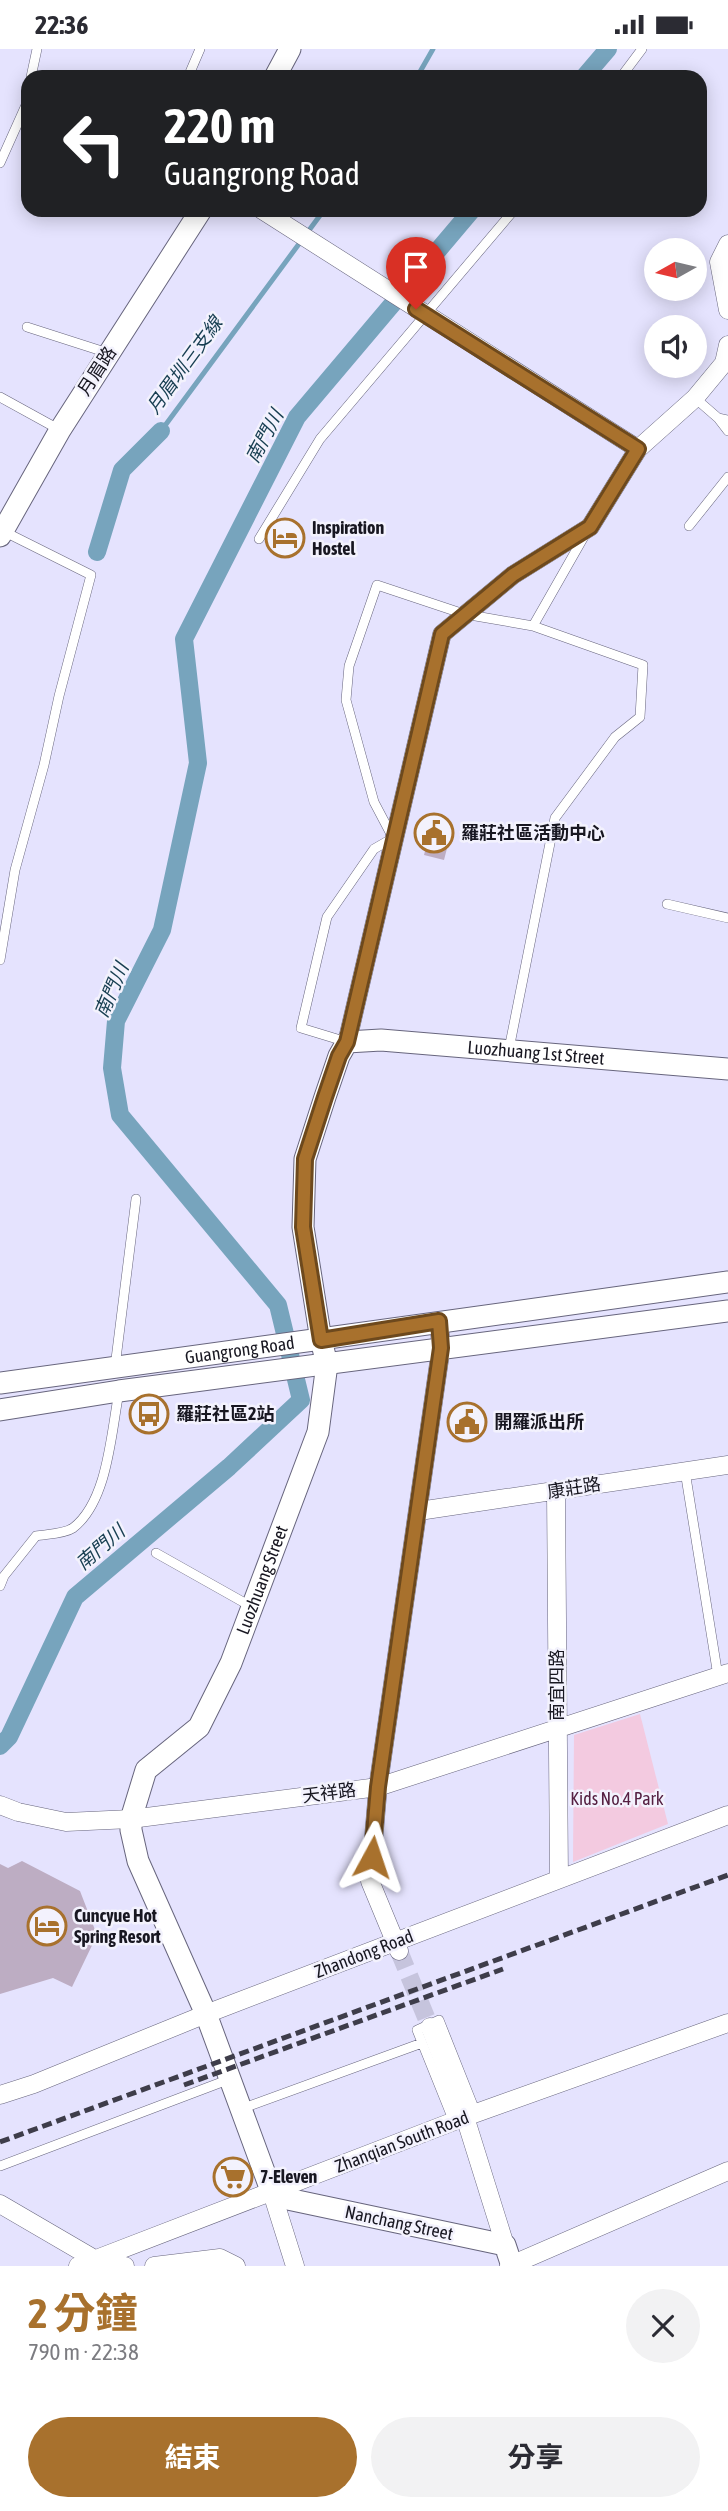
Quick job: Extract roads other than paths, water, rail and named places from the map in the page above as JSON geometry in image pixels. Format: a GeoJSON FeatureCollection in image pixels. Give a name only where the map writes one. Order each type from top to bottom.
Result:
{"type":"FeatureCollection","features":[{"type":"Feature","properties":{"kind":"street"},"geometry":{"type":"LineString","coordinates":[[279,70],[290,49]]}},
{"type":"Feature","properties":{"kind":"street","name":"月眉路"},"geometry":{"type":"LineString","coordinates":[[2,534],[60,430],[196,217]]}},
{"type":"Feature","properties":{"kind":"street"},"geometry":{"type":"LineString","coordinates":[[273,217],[638,449]]}},
{"type":"Feature","properties":{"kind":"street"},"geometry":{"type":"LineString","coordinates":[[728,244],[719,262],[728,310]]}},
{"type":"Feature","properties":{"kind":"street"},"geometry":{"type":"LineString","coordinates":[[347,1042],[442,634],[513,575],[590,527],[638,449],[695,398],[724,363],[728,345]]}},
{"type":"Feature","properties":{"kind":"street","name":"Luozhuang 1st Street"},"geometry":{"type":"LineString","coordinates":[[347,1042],[381,1040],[509,1049],[728,1069]]}},
{"type":"Feature","properties":{"kind":"street","name":"Luozhuang Street"},"geometry":{"type":"LineString","coordinates":[[230,2079],[206,2014],[138,1861],[131,1819],[146,1770],[199,1727],[231,1663],[318,1432],[327,1364],[303,1227],[305,1159],[339,1056],[347,1042]]}},
{"type":"Feature","properties":{"kind":"street","name":"Guangrong Road"},"geometry":{"type":"LineString","coordinates":[[0,1383],[728,1282]]}},
{"type":"Feature","properties":{"kind":"street","name":"Guangrong Road"},"geometry":{"type":"LineString","coordinates":[[0,1410],[119,1391],[728,1311]]}},
{"type":"Feature","properties":{"kind":"street"},"geometry":{"type":"LineString","coordinates":[[397,1947],[370,1881],[378,1787],[441,1348],[439,1321]]}},
{"type":"Feature","properties":{"kind":"street","name":"康莊路"},"geometry":{"type":"LineString","coordinates":[[419,1511],[728,1465]]}},
{"type":"Feature","properties":{"kind":"street","name":"南宜四路"},"geometry":{"type":"LineString","coordinates":[[556,1491],[559,1879]]}},
{"type":"Feature","properties":{"kind":"street","name":"天祥路"},"geometry":{"type":"LineString","coordinates":[[0,1805],[18,1812],[66,1822],[131,1819],[378,1787],[723,1675]]}},
{"type":"Feature","properties":{"kind":"street","name":"Zhandong Road"},"geometry":{"type":"LineString","coordinates":[[0,2095],[34,2084],[206,2014],[397,1947],[559,1879],[728,1815]]}},
{"type":"Feature","properties":{"kind":"street","name":"Zhanqian South Road"},"geometry":{"type":"LineString","coordinates":[[78,2266],[465,2118],[728,2023]]}},
{"type":"Feature","properties":{"kind":"street"},"geometry":{"type":"LineString","coordinates":[[426,2035],[465,2118],[509,2261],[728,2171]]}},
{"type":"Feature","properties":{"kind":"street"},"geometry":{"type":"LineString","coordinates":[[230,2079],[272,2193],[295,2266]]}},
{"type":"Feature","properties":{"kind":"street","name":"Nanchang Street"},"geometry":{"type":"LineString","coordinates":[[272,2193],[283,2199],[509,2261]]}},
{"type":"Feature","properties":{"kind":"street"},"geometry":{"type":"LineString","coordinates":[[0,2204],[96,2260],[125,2266]]}},
{"type":"Feature","properties":{"kind":"street"},"geometry":{"type":"LineString","coordinates":[[154,2266],[220,2258],[236,2266]]}},
{"type":"Feature","properties":{"kind":"lane"},"geometry":{"type":"LineString","coordinates":[[32,70],[37,49]]}},
{"type":"Feature","properties":{"kind":"lane"},"geometry":{"type":"LineString","coordinates":[[191,70],[200,49]]}},
{"type":"Feature","properties":{"kind":"lane"},"geometry":{"type":"LineString","coordinates":[[626,70],[642,49]]}},
{"type":"Feature","properties":{"kind":"lane"},"geometry":{"type":"LineString","coordinates":[[0,163],[21,115]]}},
{"type":"Feature","properties":{"kind":"lane"},"geometry":{"type":"LineString","coordinates":[[260,540],[320,439],[421,311],[508,217]]}},
{"type":"Feature","properties":{"kind":"lane"},"geometry":{"type":"LineString","coordinates":[[27,327],[108,353]]}},
{"type":"Feature","properties":{"kind":"lane"},"geometry":{"type":"LineString","coordinates":[[0,397],[60,430]]}},
{"type":"Feature","properties":{"kind":"lane"},"geometry":{"type":"LineString","coordinates":[[695,398],[723,419],[728,431]]}},
{"type":"Feature","properties":{"kind":"lane"},"geometry":{"type":"LineString","coordinates":[[689,526],[728,477]]}},
{"type":"Feature","properties":{"kind":"lane"},"geometry":{"type":"LineString","coordinates":[[533,625],[590,527]]}},
{"type":"Feature","properties":{"kind":"lane"},"geometry":{"type":"LineString","coordinates":[[0,960],[15,870],[91,575],[2,534]]}},
{"type":"Feature","properties":{"kind":"lane"},"geometry":{"type":"LineString","coordinates":[[347,1042],[301,1028],[327,916],[374,849],[393,838],[374,802],[346,700],[349,666],[377,585],[464,614],[533,625],[643,665],[640,717],[615,737],[555,818],[509,1049]]}},
{"type":"Feature","properties":{"kind":"lane"},"geometry":{"type":"LineString","coordinates":[[667,904],[728,918]]}},
{"type":"Feature","properties":{"kind":"lane"},"geometry":{"type":"LineString","coordinates":[[116,1367],[136,1199]]}},
{"type":"Feature","properties":{"kind":"lane"},"geometry":{"type":"LineString","coordinates":[[0,1586],[4,1576],[36,1537],[71,1530],[90,1510],[100,1488],[119,1391]]}},
{"type":"Feature","properties":{"kind":"lane"},"geometry":{"type":"LineString","coordinates":[[685,1471],[723,1675]]}},
{"type":"Feature","properties":{"kind":"lane"},"geometry":{"type":"LineString","coordinates":[[156,1553],[252,1607]]}},
{"type":"Feature","properties":{"kind":"lane"},"geometry":{"type":"LineString","coordinates":[[241,2109],[426,2035]]}},
{"type":"Feature","properties":{"kind":"lane"},"geometry":{"type":"LineString","coordinates":[[0,2166],[230,2079]]}},
{"type":"Feature","properties":{"kind":"waterway","name":"月眉圳三支線"},"geometry":{"type":"LineString","coordinates":[[421,70],[433,49]]}},
{"type":"Feature","properties":{"kind":"waterway","name":"南門川"},"geometry":{"type":"LineString","coordinates":[[590,70],[608,49]]}},
{"type":"Feature","properties":{"kind":"waterway","name":"月眉圳三支線"},"geometry":{"type":"LineString","coordinates":[[161,431],[319,217]]}},
{"type":"Feature","properties":{"kind":"waterway","name":"南門川"},"geometry":{"type":"LineString","coordinates":[[0,1746],[9,1737],[75,1597],[229,1467],[301,1400],[278,1305],[120,1115],[112,1068],[116,1021],[162,930],[198,763],[184,639],[297,417],[466,217]]}},
{"type":"Feature","properties":{"kind":"waterway","name":"月眉圳三支線"},"geometry":{"type":"LineString","coordinates":[[97,552],[122,470],[161,431]]}},
{"type":"Feature","properties":{"kind":"tunnel"},"geometry":{"type":"LineString","coordinates":[[399,1951],[430,2027]]}},
{"type":"Feature","properties":{"kind":"railway"},"geometry":{"type":"LineString","coordinates":[[0,2142],[728,1875]]}},
{"type":"Feature","properties":{"kind":"railway"},"geometry":{"type":"LineString","coordinates":[[184,2085],[503,1969]]}},
{"type":"Feature","properties":{"kind":"place","name":"Inspiration Hostel"},"geometry":{"type":"Point","coordinates":[285,538]}},
{"type":"Feature","properties":{"kind":"place","name":"羅莊社區活動中心"},"geometry":{"type":"Point","coordinates":[434,833]}},
{"type":"Feature","properties":{"kind":"place","name":"羅莊社區2站"},"geometry":{"type":"Point","coordinates":[149,1414]}},
{"type":"Feature","properties":{"kind":"place","name":"開羅派出所"},"geometry":{"type":"Point","coordinates":[467,1422]}},
{"type":"Feature","properties":{"kind":"place","name":"Cuncyue Hot Spring Resort"},"geometry":{"type":"Point","coordinates":[47,1926]}},
{"type":"Feature","properties":{"kind":"place","name":"7-Eleven"},"geometry":{"type":"Point","coordinates":[233,2177]}},
{"type":"Feature","properties":{"kind":"park label","name":"Kids No.4 Park"},"geometry":{"type":"Point","coordinates":[617,1799]}}]}
